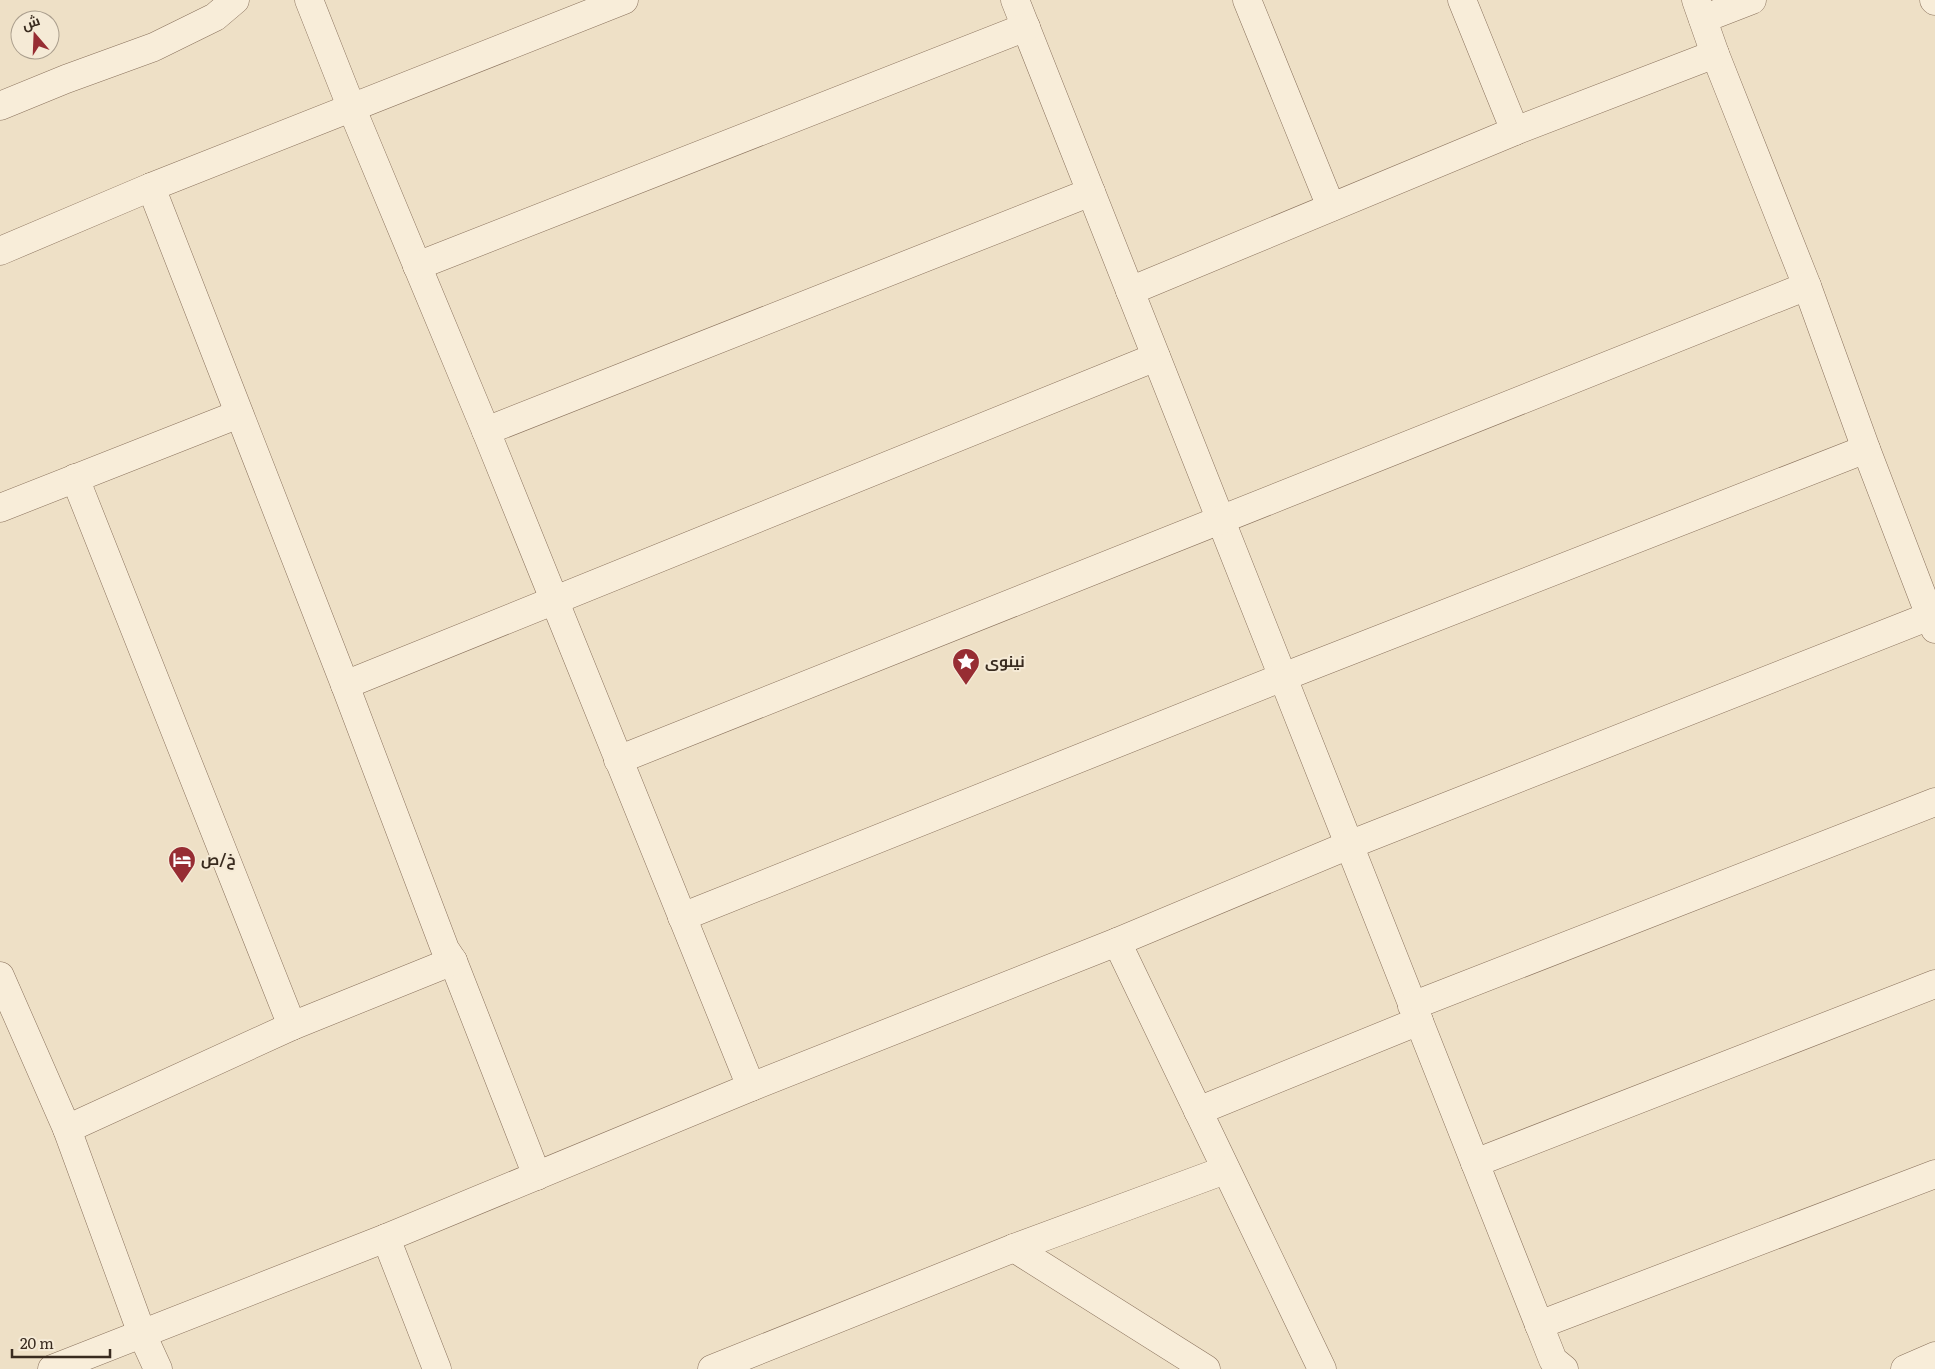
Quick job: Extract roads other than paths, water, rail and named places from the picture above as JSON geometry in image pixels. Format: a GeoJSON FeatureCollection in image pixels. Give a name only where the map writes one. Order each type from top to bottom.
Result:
{"type":"FeatureCollection","features":[{"type":"Feature","properties":{"kind":"street"},"geometry":{"type":"LineString","coordinates":[[0,106],[66,79],[154,47],[215,17],[235,0]]}},
{"type":"Feature","properties":{"kind":"street"},"geometry":{"type":"LineString","coordinates":[[310,0],[352,109],[486,431],[751,1087]]}},
{"type":"Feature","properties":{"kind":"street"},"geometry":{"type":"LineString","coordinates":[[0,251],[151,187],[624,0]]}},
{"type":"Feature","properties":{"kind":"street"},"geometry":{"type":"LineString","coordinates":[[1015,0],[1555,1366]]}},
{"type":"Feature","properties":{"kind":"street"},"geometry":{"type":"LineString","coordinates":[[1247,0],[1331,207]]}},
{"type":"Feature","properties":{"kind":"street"},"geometry":{"type":"LineString","coordinates":[[1462,0],[1515,131]]}},
{"type":"Feature","properties":{"kind":"street"},"geometry":{"type":"LineString","coordinates":[[52,1369],[386,1238],[751,1087],[1117,942],[1349,845],[1933,623],[1866,449],[1807,286],[1699,10],[1752,0]]}},
{"type":"Feature","properties":{"kind":"street"},"geometry":{"type":"LineString","coordinates":[[417,266],[1026,27]]}},
{"type":"Feature","properties":{"kind":"street"},"geometry":{"type":"LineString","coordinates":[[1130,291],[1515,131],[1715,54]]}},
{"type":"Feature","properties":{"kind":"street"},"geometry":{"type":"LineString","coordinates":[[151,187],[345,685],[445,949],[453,961],[537,1176]]}},
{"type":"Feature","properties":{"kind":"street"},"geometry":{"type":"LineString","coordinates":[[486,431],[1091,192]]}},
{"type":"Feature","properties":{"kind":"street"},"geometry":{"type":"LineString","coordinates":[[618,760],[1807,286]]}},
{"type":"Feature","properties":{"kind":"street"},"geometry":{"type":"LineString","coordinates":[[345,685],[1156,357]]}},
{"type":"Feature","properties":{"kind":"street"},"geometry":{"type":"LineString","coordinates":[[0,508],[239,414]]}},
{"type":"Feature","properties":{"kind":"street"},"geometry":{"type":"LineString","coordinates":[[682,917],[1283,677],[1866,449]]}},
{"type":"Feature","properties":{"kind":"street"},"geometry":{"type":"LineString","coordinates":[[75,478],[292,1026]]}},
{"type":"Feature","properties":{"kind":"street"},"geometry":{"type":"LineString","coordinates":[[1198,1111],[1416,1013],[1935,802]]}},
{"type":"Feature","properties":{"kind":"street"},"geometry":{"type":"LineString","coordinates":[[1117,942],[1322,1369]]}},
{"type":"Feature","properties":{"kind":"street"},"geometry":{"type":"LineString","coordinates":[[67,1129],[292,1026],[453,961]]}},
{"type":"Feature","properties":{"kind":"street"},"geometry":{"type":"LineString","coordinates":[[0,976],[7,1013],[67,1129],[142,1334],[158,1369]]}},
{"type":"Feature","properties":{"kind":"street"},"geometry":{"type":"LineString","coordinates":[[1475,1163],[1935,984]]}},
{"type":"Feature","properties":{"kind":"street"},"geometry":{"type":"LineString","coordinates":[[712,1369],[1014,1248],[1225,1170]]}},
{"type":"Feature","properties":{"kind":"street"},"geometry":{"type":"LineString","coordinates":[[1539,1325],[1935,1174]]}},
{"type":"Feature","properties":{"kind":"street"},"geometry":{"type":"LineString","coordinates":[[386,1238],[437,1369]]}},
{"type":"Feature","properties":{"kind":"street"},"geometry":{"type":"LineString","coordinates":[[1014,1248],[1206,1369]]}},
{"type":"Feature","properties":{"kind":"place","name":"نينوى"},"geometry":{"type":"Point","coordinates":[966,686]}},
{"type":"Feature","properties":{"kind":"place","name":"خ/ص"},"geometry":{"type":"Point","coordinates":[182,884]}}]}
